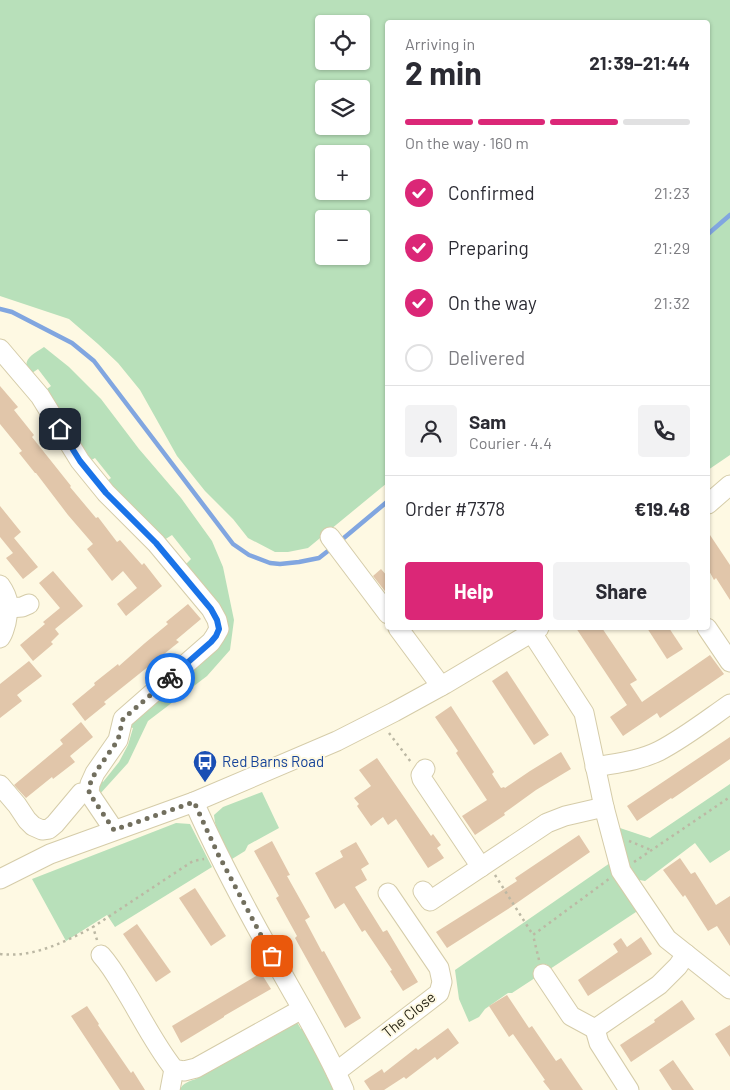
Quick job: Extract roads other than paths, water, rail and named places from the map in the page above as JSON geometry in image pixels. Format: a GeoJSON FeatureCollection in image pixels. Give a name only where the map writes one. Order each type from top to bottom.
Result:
{"type":"FeatureCollection","features":[{"type":"Feature","properties":{"kind":"street"},"geometry":{"type":"LineString","coordinates":[[0,349],[40,396],[80,461],[106,493],[162,550],[204,599],[217,620],[219,629],[211,642],[123,719],[118,740],[95,773],[90,784],[89,793],[114,830]]}},
{"type":"Feature","properties":{"kind":"street"},"geometry":{"type":"LineString","coordinates":[[710,502],[730,486]]}},
{"type":"Feature","properties":{"kind":"street"},"geometry":{"type":"LineString","coordinates":[[330,537],[385,610]]}},
{"type":"Feature","properties":{"kind":"street"},"geometry":{"type":"LineString","coordinates":[[0,585],[5,592],[9,608],[3,634],[0,638]]}},
{"type":"Feature","properties":{"kind":"street"},"geometry":{"type":"LineString","coordinates":[[9,608],[22,607],[29,604]]}},
{"type":"Feature","properties":{"kind":"street"},"geometry":{"type":"LineString","coordinates":[[399,630],[441,686]]}},
{"type":"Feature","properties":{"kind":"street"},"geometry":{"type":"LineString","coordinates":[[0,879],[50,854],[194,802],[336,741],[441,686],[536,630],[584,713],[604,807],[621,871],[667,939],[730,989]]}},
{"type":"Feature","properties":{"kind":"street"},"geometry":{"type":"LineString","coordinates":[[708,630],[730,662]]}},
{"type":"Feature","properties":{"kind":"street"},"geometry":{"type":"LineString","coordinates":[[595,767],[636,759],[658,751],[730,704]]}},
{"type":"Feature","properties":{"kind":"street"},"geometry":{"type":"LineString","coordinates":[[423,772],[422,779],[484,865]]}},
{"type":"Feature","properties":{"kind":"street"},"geometry":{"type":"LineString","coordinates":[[0,785],[27,820],[33,826],[42,830],[49,829],[55,824],[81,792],[89,793]]}},
{"type":"Feature","properties":{"kind":"street"},"geometry":{"type":"LineString","coordinates":[[194,802],[222,863],[302,1008],[344,1090]]}},
{"type":"Feature","properties":{"kind":"street"},"geometry":{"type":"LineString","coordinates":[[423,891],[430,901],[547,823],[565,816],[604,807]]}},
{"type":"Feature","properties":{"kind":"street","name":"The Close"},"geometry":{"type":"LineString","coordinates":[[336,1072],[439,993],[442,982],[439,968],[388,893]]}},
{"type":"Feature","properties":{"kind":"street"},"geometry":{"type":"LineString","coordinates":[[595,1029],[660,985],[678,966],[686,954]]}},
{"type":"Feature","properties":{"kind":"street"},"geometry":{"type":"LineString","coordinates":[[101,955],[109,964],[162,1054],[174,1070],[184,1071],[196,1068],[302,1008]]}},
{"type":"Feature","properties":{"kind":"street"},"geometry":{"type":"LineString","coordinates":[[543,974],[571,1016],[595,1029],[598,1043],[629,1090]]}},
{"type":"Feature","properties":{"kind":"street"},"geometry":{"type":"LineString","coordinates":[[170,1090],[174,1070]]}},
{"type":"Feature","properties":{"kind":"waterway"},"geometry":{"type":"LineString","coordinates":[[710,232],[730,215]]}},
{"type":"Feature","properties":{"kind":"waterway"},"geometry":{"type":"LineString","coordinates":[[0,309],[12,312],[72,343],[94,361],[233,544],[249,555],[270,563],[280,564],[319,558],[333,547]]}},
{"type":"Feature","properties":{"kind":"waterway"},"geometry":{"type":"LineString","coordinates":[[339,542],[385,504]]}},
{"type":"Feature","properties":{"kind":"place","name":"Red Barns Road"},"geometry":{"type":"Point","coordinates":[205,783]}}]}
